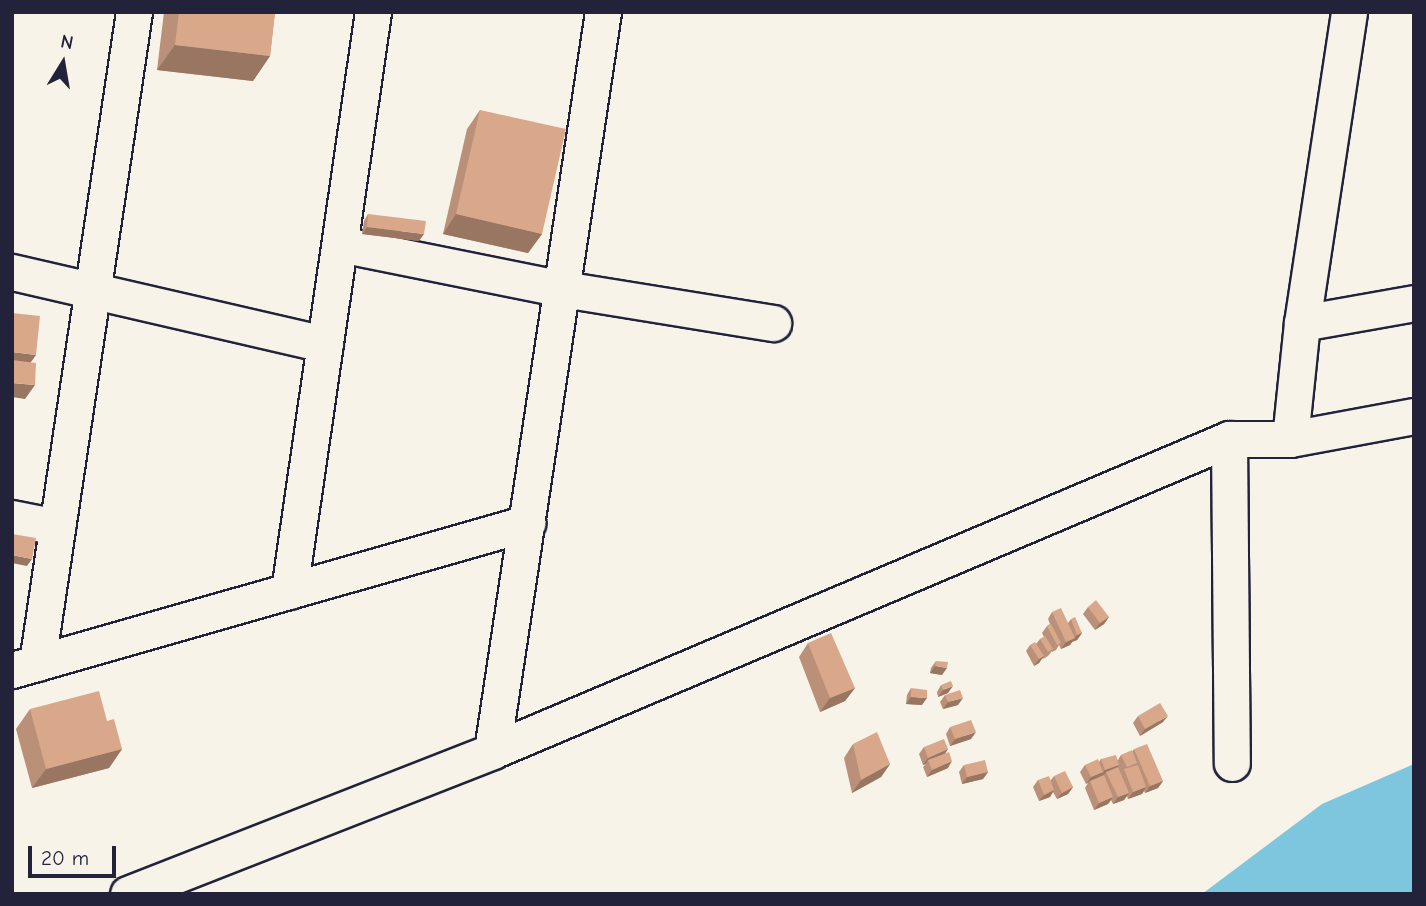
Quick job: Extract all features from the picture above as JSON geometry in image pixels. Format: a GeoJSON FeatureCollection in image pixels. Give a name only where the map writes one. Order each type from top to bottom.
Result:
{"type":"FeatureCollection","features":[{"type":"Feature","properties":{"kind":"street"},"geometry":{"type":"LineString","coordinates":[[134,12],[57,527],[24,667],[527,523]]}},
{"type":"Feature","properties":{"kind":"street"},"geometry":{"type":"LineString","coordinates":[[289,591],[373,12]]}},
{"type":"Feature","properties":{"kind":"street"},"geometry":{"type":"LineString","coordinates":[[492,751],[603,12]]}},
{"type":"Feature","properties":{"kind":"street"},"geometry":{"type":"LineString","coordinates":[[1290,439],[1302,323],[1349,12]]}},
{"type":"Feature","properties":{"kind":"street"},"geometry":{"type":"LineString","coordinates":[[340,244],[563,289],[773,323]]}},
{"type":"Feature","properties":{"kind":"street"},"geometry":{"type":"LineString","coordinates":[[12,272],[325,344]]}},
{"type":"Feature","properties":{"kind":"street"},"geometry":{"type":"LineString","coordinates":[[1302,323],[1414,303]]}},
{"type":"Feature","properties":{"kind":"street"},"geometry":{"type":"LineString","coordinates":[[128,894],[492,751],[1229,439],[1290,439],[1414,416]]}},
{"type":"Feature","properties":{"kind":"street"},"geometry":{"type":"LineString","coordinates":[[1229,439],[1232,763]]}},
{"type":"Feature","properties":{"kind":"street"},"geometry":{"type":"LineString","coordinates":[[12,518],[57,527]]}},
{"type":"Feature","properties":{"kind":"water"},"geometry":{"type":"Polygon","coordinates":[[[1414,764],[1414,894],[1202,894],[1322,804],[1414,764]]]}},
{"type":"Feature","properties":{"kind":"building"},"geometry":{"type":"Polygon","coordinates":[[[179,12],[275,12],[270,56],[175,45],[179,12]]]}},
{"type":"Feature","properties":{"kind":"building"},"geometry":{"type":"Polygon","coordinates":[[[480,110],[566,129],[542,234],[456,214],[480,110]]]}},
{"type":"Feature","properties":{"kind":"building"},"geometry":{"type":"Polygon","coordinates":[[[368,214],[426,221],[424,234],[367,227],[368,214]]]}},
{"type":"Feature","properties":{"kind":"building"},"geometry":{"type":"Polygon","coordinates":[[[12,313],[40,316],[36,355],[12,352],[12,313]]]}},
{"type":"Feature","properties":{"kind":"building"},"geometry":{"type":"Polygon","coordinates":[[[12,360],[36,363],[35,385],[12,383],[12,360]]]}},
{"type":"Feature","properties":{"kind":"building"},"geometry":{"type":"Polygon","coordinates":[[[12,534],[36,538],[32,559],[12,555],[12,534]]]}},
{"type":"Feature","properties":{"kind":"building"},"geometry":{"type":"Polygon","coordinates":[[[1096,600],[1109,617],[1100,623],[1088,607],[1096,600]]]}},
{"type":"Feature","properties":{"kind":"building"},"geometry":{"type":"Polygon","coordinates":[[[1061,608],[1075,638],[1066,642],[1052,612],[1061,608]]]}},
{"type":"Feature","properties":{"kind":"building"},"geometry":{"type":"Polygon","coordinates":[[[1075,617],[1082,633],[1077,635],[1071,619],[1075,617]]]}},
{"type":"Feature","properties":{"kind":"building"},"geometry":{"type":"Polygon","coordinates":[[[1051,624],[1061,643],[1057,645],[1047,626],[1051,624]]]}},
{"type":"Feature","properties":{"kind":"building"},"geometry":{"type":"Polygon","coordinates":[[[831,633],[855,688],[830,698],[808,643],[831,633]]]}},
{"type":"Feature","properties":{"kind":"building"},"geometry":{"type":"Polygon","coordinates":[[[1045,636],[1053,649],[1048,652],[1040,639],[1045,636]]]}},
{"type":"Feature","properties":{"kind":"building"},"geometry":{"type":"Polygon","coordinates":[[[1035,642],[1044,656],[1039,659],[1030,645],[1035,642]]]}},
{"type":"Feature","properties":{"kind":"building"},"geometry":{"type":"Polygon","coordinates":[[[936,661],[948,662],[947,668],[935,666],[936,661]]]}},
{"type":"Feature","properties":{"kind":"building"},"geometry":{"type":"Polygon","coordinates":[[[951,681],[953,686],[943,690],[941,685],[951,681]]]}},
{"type":"Feature","properties":{"kind":"building"},"geometry":{"type":"Polygon","coordinates":[[[911,688],[927,690],[927,698],[911,697],[911,688]]]}},
{"type":"Feature","properties":{"kind":"building"},"geometry":{"type":"Polygon","coordinates":[[[960,690],[963,698],[948,702],[945,695],[960,690]]]}},
{"type":"Feature","properties":{"kind":"building"},"geometry":{"type":"Polygon","coordinates":[[[99,691],[107,721],[114,719],[122,749],[46,769],[30,709],[99,691]]]}},
{"type":"Feature","properties":{"kind":"building"},"geometry":{"type":"Polygon","coordinates":[[[1160,703],[1168,716],[1145,729],[1138,716],[1160,703]]]}},
{"type":"Feature","properties":{"kind":"building"},"geometry":{"type":"Polygon","coordinates":[[[971,720],[976,732],[955,739],[950,727],[971,720]]]}},
{"type":"Feature","properties":{"kind":"building"},"geometry":{"type":"Polygon","coordinates":[[[877,732],[890,764],[861,780],[853,744],[877,732]]]}},
{"type":"Feature","properties":{"kind":"building"},"geometry":{"type":"Polygon","coordinates":[[[944,739],[948,749],[928,758],[924,747],[944,739]]]}},
{"type":"Feature","properties":{"kind":"building"},"geometry":{"type":"Polygon","coordinates":[[[1147,744],[1163,781],[1150,786],[1134,749],[1147,744]]]}},
{"type":"Feature","properties":{"kind":"building"},"geometry":{"type":"Polygon","coordinates":[[[1132,750],[1137,763],[1127,767],[1121,755],[1132,750]]]}},
{"type":"Feature","properties":{"kind":"building"},"geometry":{"type":"Polygon","coordinates":[[[949,752],[952,761],[932,770],[928,760],[949,752]]]}},
{"type":"Feature","properties":{"kind":"building"},"geometry":{"type":"Polygon","coordinates":[[[1116,755],[1119,765],[1105,770],[1101,759],[1116,755]]]}},
{"type":"Feature","properties":{"kind":"building"},"geometry":{"type":"Polygon","coordinates":[[[1098,759],[1103,772],[1091,777],[1085,765],[1098,759]]]}},
{"type":"Feature","properties":{"kind":"building"},"geometry":{"type":"Polygon","coordinates":[[[985,760],[988,772],[967,777],[964,765],[985,760]]]}},
{"type":"Feature","properties":{"kind":"building"},"geometry":{"type":"Polygon","coordinates":[[[1138,765],[1146,787],[1133,792],[1124,769],[1138,765]]]}},
{"type":"Feature","properties":{"kind":"building"},"geometry":{"type":"Polygon","coordinates":[[[1118,767],[1129,793],[1118,797],[1106,772],[1118,767]]]}},
{"type":"Feature","properties":{"kind":"building"},"geometry":{"type":"Polygon","coordinates":[[[1065,771],[1073,787],[1062,793],[1054,776],[1065,771]]]}},
{"type":"Feature","properties":{"kind":"building"},"geometry":{"type":"Polygon","coordinates":[[[1104,775],[1113,797],[1099,803],[1090,781],[1104,775]]]}},
{"type":"Feature","properties":{"kind":"building"},"geometry":{"type":"Polygon","coordinates":[[[1049,776],[1054,790],[1044,795],[1038,780],[1049,776]]]}}]}
